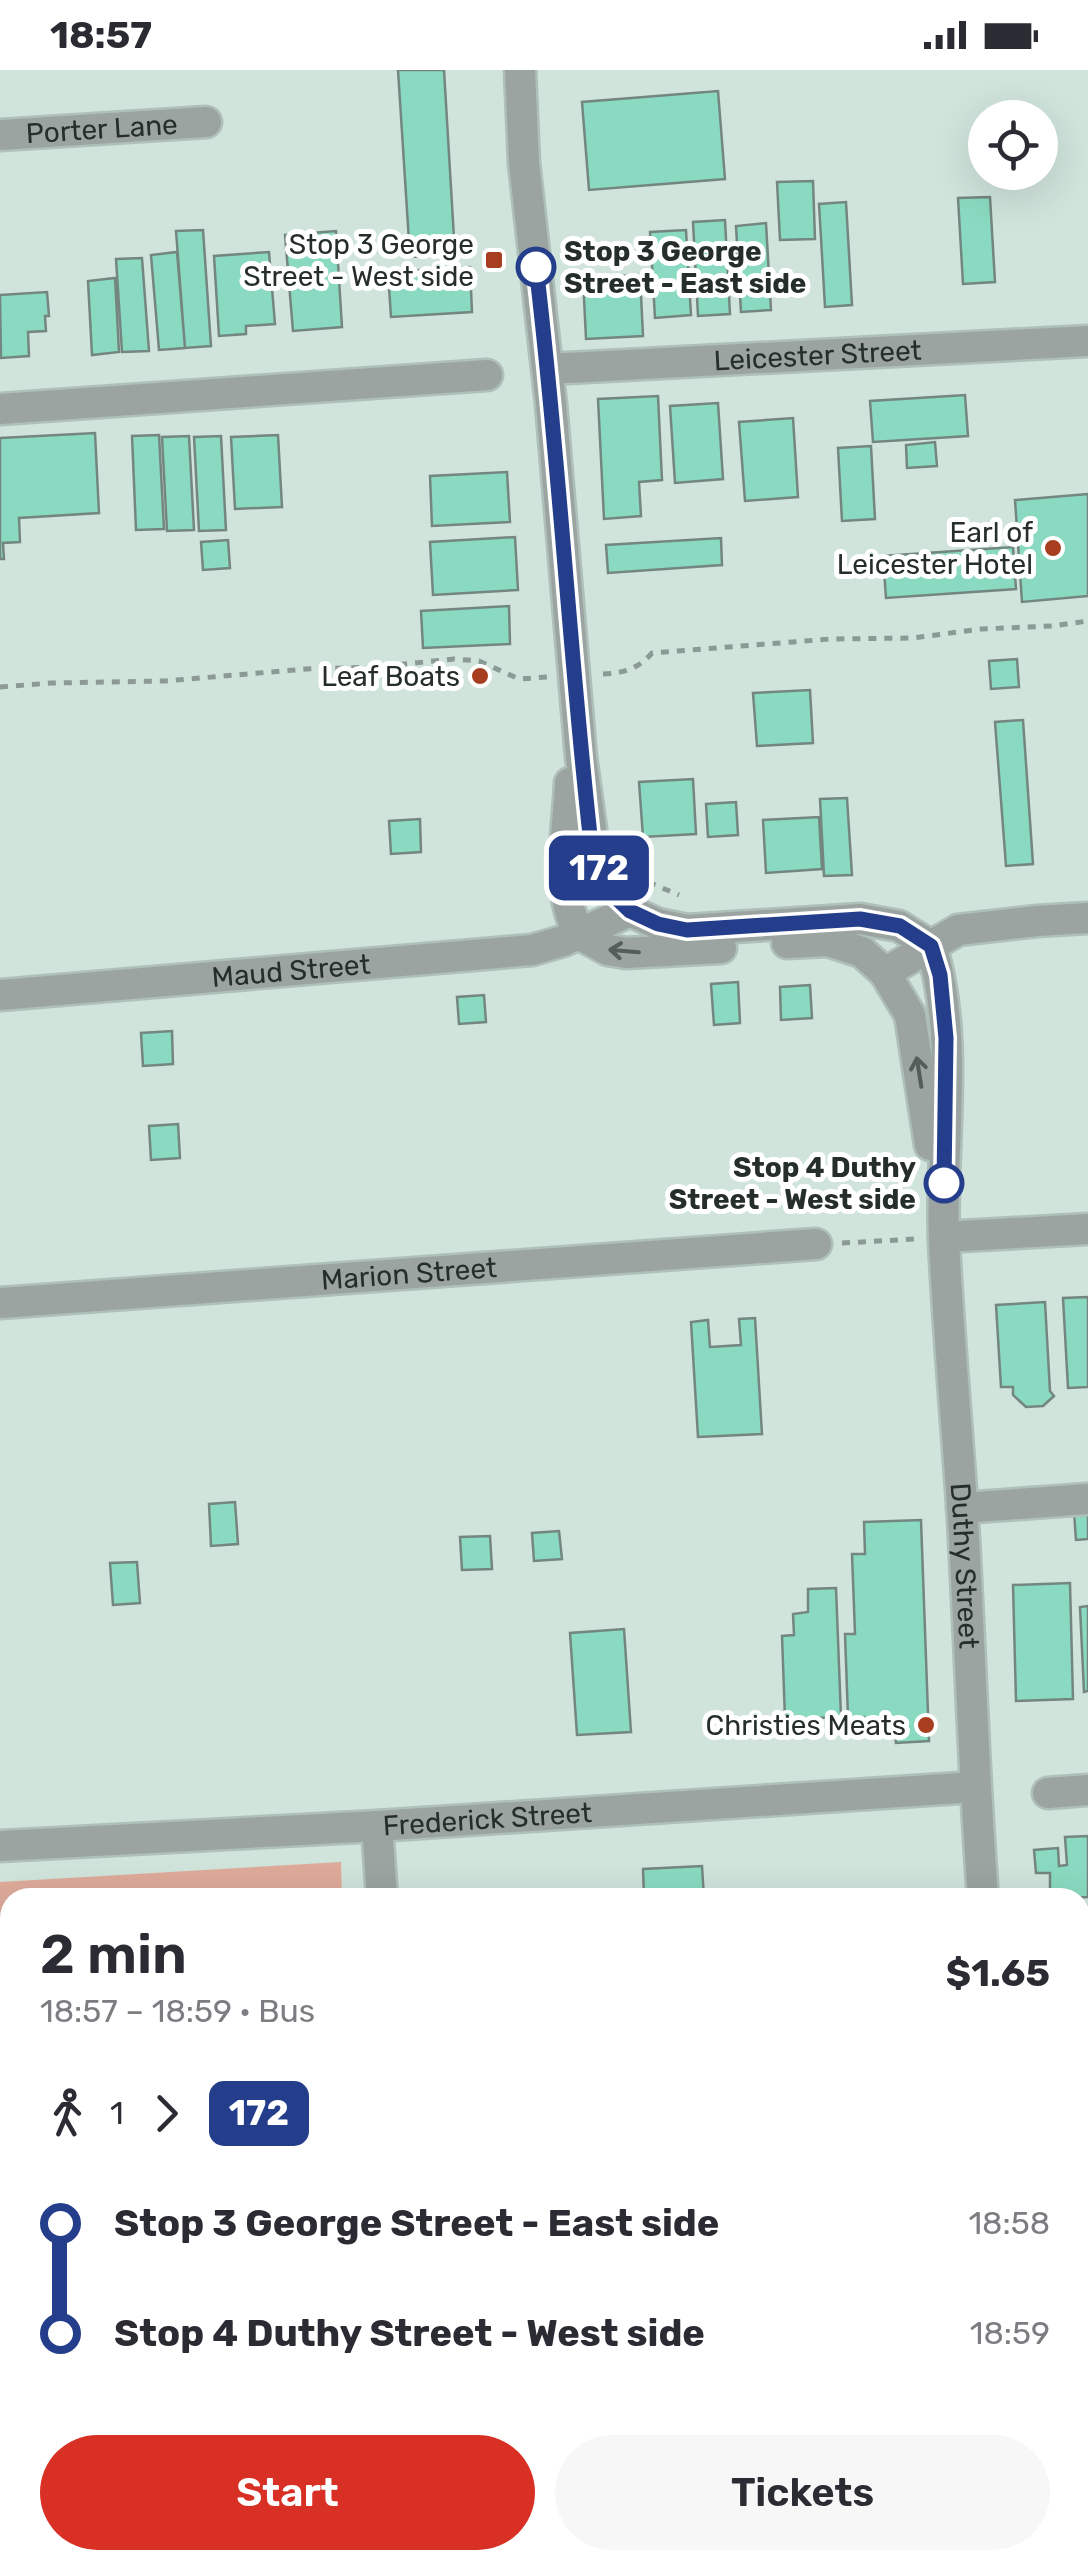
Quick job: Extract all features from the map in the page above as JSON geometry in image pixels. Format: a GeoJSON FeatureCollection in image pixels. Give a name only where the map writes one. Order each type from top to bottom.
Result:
{"type":"FeatureCollection","features":[{"type":"Feature","properties":{"kind":"street"},"geometry":{"type":"LineString","coordinates":[[520,70],[524,163],[588,675],[594,858],[608,890],[630,911],[658,924],[687,930],[860,919],[900,926],[931,946]]}},
{"type":"Feature","properties":{"kind":"street","name":"Porter Lane"},"geometry":{"type":"LineString","coordinates":[[0,135],[206,122]]}},
{"type":"Feature","properties":{"kind":"street","name":"Leicester Street"},"geometry":{"type":"LineString","coordinates":[[548,370],[1088,341]]}},
{"type":"Feature","properties":{"kind":"street"},"geometry":{"type":"LineString","coordinates":[[0,409],[487,375]]}},
{"type":"Feature","properties":{"kind":"street"},"geometry":{"type":"LineString","coordinates":[[588,675],[566,888],[569,916],[579,934],[608,950],[626,954],[828,940],[862,952],[886,974],[958,930],[1088,918]]}},
{"type":"Feature","properties":{"kind":"street","name":"Maud Street"},"geometry":{"type":"LineString","coordinates":[[0,995],[532,950],[630,911]]}},
{"type":"Feature","properties":{"kind":"street","name":"Duthy Street"},"geometry":{"type":"LineString","coordinates":[[931,946],[940,975],[946,1038],[944,1237],[983,1888]]}},
{"type":"Feature","properties":{"kind":"street","name":"Duthy Street"},"geometry":{"type":"LineString","coordinates":[[886,974],[910,1015],[944,1237]]}},
{"type":"Feature","properties":{"kind":"street"},"geometry":{"type":"LineString","coordinates":[[944,1237],[1088,1230]]}},
{"type":"Feature","properties":{"kind":"street","name":"Marion Street"},"geometry":{"type":"LineString","coordinates":[[0,1304],[816,1244]]}},
{"type":"Feature","properties":{"kind":"street"},"geometry":{"type":"LineString","coordinates":[[962,1508],[1088,1499]]}},
{"type":"Feature","properties":{"kind":"street","name":"Frederick Street"},"geometry":{"type":"LineString","coordinates":[[0,1846],[975,1787]]}},
{"type":"Feature","properties":{"kind":"street"},"geometry":{"type":"LineString","coordinates":[[1048,1793],[1088,1790]]}},
{"type":"Feature","properties":{"kind":"street"},"geometry":{"type":"LineString","coordinates":[[378,1826],[381,1888]]}},
{"type":"Feature","properties":{"kind":"path"},"geometry":{"type":"LineString","coordinates":[[588,675],[639,668],[652,653],[830,639],[913,638],[981,628],[1088,621]]}},
{"type":"Feature","properties":{"kind":"path"},"geometry":{"type":"LineString","coordinates":[[0,687],[51,682],[165,681],[454,659],[480,662],[519,679],[535,678]]}},
{"type":"Feature","properties":{"kind":"path"},"geometry":{"type":"LineString","coordinates":[[642,880],[695,901]]}},
{"type":"Feature","properties":{"kind":"path"},"geometry":{"type":"LineString","coordinates":[[816,1244],[944,1237]]}},
{"type":"Feature","properties":{"kind":"shaded area"},"geometry":{"type":"Polygon","coordinates":[[[341,1862],[342,1888],[0,1888],[0,1882],[341,1862]]]}},
{"type":"Feature","properties":{"kind":"building"},"geometry":{"type":"Polygon","coordinates":[[[398,70],[444,70],[455,255],[410,257],[398,70]]]}},
{"type":"Feature","properties":{"kind":"building"},"geometry":{"type":"Polygon","coordinates":[[[718,91],[725,179],[589,190],[582,102],[718,91]]]}},
{"type":"Feature","properties":{"kind":"building"},"geometry":{"type":"Polygon","coordinates":[[[813,181],[815,239],[780,240],[777,182],[813,181]]]}},
{"type":"Feature","properties":{"kind":"building"},"geometry":{"type":"Polygon","coordinates":[[[990,197],[995,282],[963,284],[958,198],[990,197]]]}},
{"type":"Feature","properties":{"kind":"building"},"geometry":{"type":"Polygon","coordinates":[[[846,202],[852,305],[825,307],[819,204],[846,202]]]}},
{"type":"Feature","properties":{"kind":"building"},"geometry":{"type":"Polygon","coordinates":[[[725,220],[730,314],[698,316],[693,222],[725,220]]]}},
{"type":"Feature","properties":{"kind":"building"},"geometry":{"type":"Polygon","coordinates":[[[766,223],[771,310],[741,312],[736,226],[766,223]]]}},
{"type":"Feature","properties":{"kind":"building"},"geometry":{"type":"Polygon","coordinates":[[[203,230],[211,346],[185,348],[176,231],[203,230]]]}},
{"type":"Feature","properties":{"kind":"building"},"geometry":{"type":"Polygon","coordinates":[[[686,230],[691,315],[655,318],[650,232],[686,230]]]}},
{"type":"Feature","properties":{"kind":"building"},"geometry":{"type":"Polygon","coordinates":[[[336,231],[342,327],[293,331],[285,235],[336,231]]]}},
{"type":"Feature","properties":{"kind":"building"},"geometry":{"type":"Polygon","coordinates":[[[177,252],[185,348],[159,350],[151,255],[177,252]]]}},
{"type":"Feature","properties":{"kind":"building"},"geometry":{"type":"Polygon","coordinates":[[[269,252],[275,324],[246,326],[246,334],[219,336],[214,256],[269,252]]]}},
{"type":"Feature","properties":{"kind":"building"},"geometry":{"type":"Polygon","coordinates":[[[142,258],[149,351],[122,352],[116,259],[142,258]]]}},
{"type":"Feature","properties":{"kind":"building"},"geometry":{"type":"Polygon","coordinates":[[[470,267],[472,312],[391,317],[388,272],[470,267]]]}},
{"type":"Feature","properties":{"kind":"building"},"geometry":{"type":"Polygon","coordinates":[[[640,275],[643,336],[586,339],[583,278],[640,275]]]}},
{"type":"Feature","properties":{"kind":"building"},"geometry":{"type":"Polygon","coordinates":[[[115,278],[119,352],[92,355],[88,281],[115,278]]]}},
{"type":"Feature","properties":{"kind":"building"},"geometry":{"type":"Polygon","coordinates":[[[47,292],[46,331],[28,332],[29,356],[1,358],[0,295],[47,292]]]}},
{"type":"Feature","properties":{"kind":"building"},"geometry":{"type":"Polygon","coordinates":[[[965,395],[968,436],[873,442],[870,401],[965,395]]]}},
{"type":"Feature","properties":{"kind":"building"},"geometry":{"type":"Polygon","coordinates":[[[658,396],[662,480],[639,482],[641,516],[604,519],[598,399],[658,396]]]}},
{"type":"Feature","properties":{"kind":"building"},"geometry":{"type":"Polygon","coordinates":[[[718,403],[723,479],[675,483],[670,406],[718,403]]]}},
{"type":"Feature","properties":{"kind":"building"},"geometry":{"type":"Polygon","coordinates":[[[793,418],[798,497],[745,501],[739,422],[793,418]]]}},
{"type":"Feature","properties":{"kind":"building"},"geometry":{"type":"Polygon","coordinates":[[[95,433],[99,513],[19,518],[20,542],[3,543],[4,559],[0,559],[0,438],[95,433]]]}},
{"type":"Feature","properties":{"kind":"building"},"geometry":{"type":"Polygon","coordinates":[[[159,435],[164,529],[136,530],[132,436],[159,435]]]}},
{"type":"Feature","properties":{"kind":"building"},"geometry":{"type":"Polygon","coordinates":[[[278,435],[282,507],[235,509],[231,437],[278,435]]]}},
{"type":"Feature","properties":{"kind":"building"},"geometry":{"type":"Polygon","coordinates":[[[189,436],[194,530],[167,531],[162,437],[189,436]]]}},
{"type":"Feature","properties":{"kind":"building"},"geometry":{"type":"Polygon","coordinates":[[[221,436],[226,530],[199,531],[194,437],[221,436]]]}},
{"type":"Feature","properties":{"kind":"building"},"geometry":{"type":"Polygon","coordinates":[[[935,442],[937,466],[907,468],[906,445],[935,442]]]}},
{"type":"Feature","properties":{"kind":"building"},"geometry":{"type":"Polygon","coordinates":[[[871,446],[875,519],[842,521],[838,448],[871,446]]]}},
{"type":"Feature","properties":{"kind":"building"},"geometry":{"type":"Polygon","coordinates":[[[507,472],[510,522],[432,526],[430,476],[507,472]]]}},
{"type":"Feature","properties":{"kind":"building","name":"Earl of Leicester Hotel"},"geometry":{"type":"Polygon","coordinates":[[[1088,494],[1088,596],[1022,602],[1015,500],[1088,494]]]}},
{"type":"Feature","properties":{"kind":"building"},"geometry":{"type":"Polygon","coordinates":[[[515,537],[518,590],[433,595],[430,542],[515,537]]]}},
{"type":"Feature","properties":{"kind":"building"},"geometry":{"type":"Polygon","coordinates":[[[721,538],[722,565],[608,573],[606,545],[721,538]]]}},
{"type":"Feature","properties":{"kind":"building"},"geometry":{"type":"Polygon","coordinates":[[[228,540],[230,568],[203,570],[201,542],[228,540]]]}},
{"type":"Feature","properties":{"kind":"building"},"geometry":{"type":"Polygon","coordinates":[[[1013,547],[1016,589],[886,598],[883,556],[1013,547]]]}},
{"type":"Feature","properties":{"kind":"building"},"geometry":{"type":"Polygon","coordinates":[[[509,606],[510,644],[423,648],[421,611],[509,606]]]}},
{"type":"Feature","properties":{"kind":"building"},"geometry":{"type":"Polygon","coordinates":[[[1017,659],[1019,687],[991,689],[989,661],[1017,659]]]}},
{"type":"Feature","properties":{"kind":"building"},"geometry":{"type":"Polygon","coordinates":[[[810,690],[813,743],[757,746],[753,693],[810,690]]]}},
{"type":"Feature","properties":{"kind":"building"},"geometry":{"type":"Polygon","coordinates":[[[1023,720],[1033,864],[1006,866],[995,722],[1023,720]]]}},
{"type":"Feature","properties":{"kind":"building"},"geometry":{"type":"Polygon","coordinates":[[[693,779],[696,834],[643,837],[639,782],[693,779]]]}},
{"type":"Feature","properties":{"kind":"building"},"geometry":{"type":"Polygon","coordinates":[[[847,798],[852,875],[824,876],[820,799],[847,798]]]}},
{"type":"Feature","properties":{"kind":"building"},"geometry":{"type":"Polygon","coordinates":[[[736,802],[738,835],[708,837],[706,804],[736,802]]]}},
{"type":"Feature","properties":{"kind":"building"},"geometry":{"type":"Polygon","coordinates":[[[819,817],[822,869],[766,873],[763,820],[819,817]]]}},
{"type":"Feature","properties":{"kind":"building"},"geometry":{"type":"Polygon","coordinates":[[[420,819],[421,852],[391,854],[389,821],[420,819]]]}},
{"type":"Feature","properties":{"kind":"building"},"geometry":{"type":"Polygon","coordinates":[[[738,982],[740,1023],[714,1025],[711,984],[738,982]]]}},
{"type":"Feature","properties":{"kind":"building"},"geometry":{"type":"Polygon","coordinates":[[[810,985],[812,1018],[781,1020],[780,987],[810,985]]]}},
{"type":"Feature","properties":{"kind":"building"},"geometry":{"type":"Polygon","coordinates":[[[484,995],[486,1022],[459,1024],[457,997],[484,995]]]}},
{"type":"Feature","properties":{"kind":"building"},"geometry":{"type":"Polygon","coordinates":[[[172,1031],[173,1064],[143,1066],[141,1033],[172,1031]]]}},
{"type":"Feature","properties":{"kind":"building"},"geometry":{"type":"Polygon","coordinates":[[[178,1124],[180,1158],[151,1160],[149,1126],[178,1124]]]}},
{"type":"Feature","properties":{"kind":"building"},"geometry":{"type":"Polygon","coordinates":[[[1088,1297],[1088,1387],[1068,1388],[1063,1298],[1088,1297]]]}},
{"type":"Feature","properties":{"kind":"building"},"geometry":{"type":"Polygon","coordinates":[[[1045,1302],[1050,1391],[1054,1396],[1043,1406],[1026,1407],[1013,1395],[1013,1387],[1001,1387],[996,1305],[1045,1302]]]}},
{"type":"Feature","properties":{"kind":"building"},"geometry":{"type":"Polygon","coordinates":[[[755,1318],[762,1434],[698,1437],[691,1322],[708,1320],[710,1347],[741,1345],[739,1319],[755,1318]]]}},
{"type":"Feature","properties":{"kind":"building"},"geometry":{"type":"Polygon","coordinates":[[[235,1502],[238,1544],[211,1546],[209,1504],[235,1502]]]}},
{"type":"Feature","properties":{"kind":"building"},"geometry":{"type":"Polygon","coordinates":[[[1088,1511],[1088,1539],[1076,1540],[1074,1512],[1088,1511]]]}},
{"type":"Feature","properties":{"kind":"building"},"geometry":{"type":"Polygon","coordinates":[[[921,1520],[929,1741],[896,1743],[895,1735],[865,1736],[864,1717],[848,1718],[845,1634],[855,1634],[852,1554],[865,1554],[864,1522],[921,1520]]]}},
{"type":"Feature","properties":{"kind":"building"},"geometry":{"type":"Polygon","coordinates":[[[559,1531],[562,1559],[534,1561],[532,1533],[559,1531]]]}},
{"type":"Feature","properties":{"kind":"building"},"geometry":{"type":"Polygon","coordinates":[[[490,1536],[492,1569],[462,1570],[460,1537],[490,1536]]]}},
{"type":"Feature","properties":{"kind":"building"},"geometry":{"type":"Polygon","coordinates":[[[137,1562],[140,1603],[113,1605],[110,1563],[137,1562]]]}},
{"type":"Feature","properties":{"kind":"building"},"geometry":{"type":"Polygon","coordinates":[[[1070,1583],[1073,1699],[1016,1701],[1013,1585],[1070,1583]]]}},
{"type":"Feature","properties":{"kind":"building"},"geometry":{"type":"Polygon","coordinates":[[[836,1588],[841,1717],[785,1719],[782,1636],[794,1635],[793,1614],[808,1612],[808,1589],[836,1588]]]}},
{"type":"Feature","properties":{"kind":"building"},"geometry":{"type":"Polygon","coordinates":[[[1088,1606],[1088,1691],[1084,1692],[1080,1607],[1088,1606]]]}},
{"type":"Feature","properties":{"kind":"building"},"geometry":{"type":"Polygon","coordinates":[[[624,1629],[631,1732],[577,1735],[570,1633],[624,1629]]]}},
{"type":"Feature","properties":{"kind":"building"},"geometry":{"type":"Polygon","coordinates":[[[1088,1836],[1088,1888],[1050,1888],[1050,1873],[1036,1873],[1034,1850],[1058,1848],[1059,1866],[1067,1865],[1065,1837],[1088,1836]]]}},
{"type":"Feature","properties":{"kind":"building"},"geometry":{"type":"Polygon","coordinates":[[[702,1866],[703,1888],[644,1888],[643,1869],[702,1866]]]}},
{"type":"Feature","properties":{"kind":"bus line","name":"172"},"geometry":{"type":"LineString","coordinates":[[536,267],[590,835],[594,858],[608,890],[630,911],[658,924],[687,930],[860,919],[900,926],[931,946],[940,975],[946,1038],[944,1183]]}},
{"type":"Feature","properties":{"kind":"place","name":"Stop 3 George Street - West side"},"geometry":{"type":"Point","coordinates":[494,260]}},
{"type":"Feature","properties":{"kind":"place","name":"Stop 3 George Street - East side"},"geometry":{"type":"Point","coordinates":[536,267]}},
{"type":"Feature","properties":{"kind":"place","name":"Earl of Leicester Hotel"},"geometry":{"type":"Point","coordinates":[1053,548]}},
{"type":"Feature","properties":{"kind":"place","name":"Leaf Boats"},"geometry":{"type":"Point","coordinates":[480,676]}},
{"type":"Feature","properties":{"kind":"place","name":"Stop 4 Duthy Street - West side"},"geometry":{"type":"Point","coordinates":[944,1183]}},
{"type":"Feature","properties":{"kind":"place","name":"Christies Meats"},"geometry":{"type":"Point","coordinates":[926,1725]}}]}
